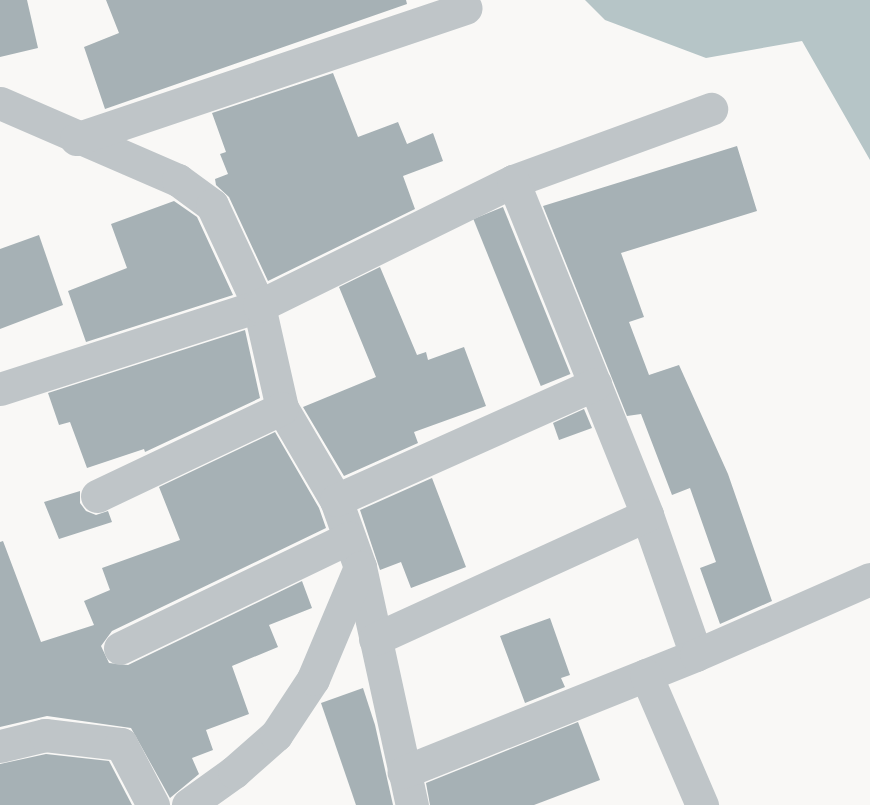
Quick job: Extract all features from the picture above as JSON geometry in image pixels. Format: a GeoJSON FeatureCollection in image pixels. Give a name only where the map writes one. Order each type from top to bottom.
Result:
{"type":"FeatureCollection","features":[{"type":"Feature","properties":{"kind":"street"},"geometry":{"type":"LineString","coordinates":[[76,139],[466,8]]}},
{"type":"Feature","properties":{"kind":"street"},"geometry":{"type":"LineString","coordinates":[[0,103],[76,139],[178,180],[212,205],[259,306],[282,408],[336,500],[355,552],[411,805]]}},
{"type":"Feature","properties":{"kind":"street"},"geometry":{"type":"LineString","coordinates":[[0,389],[259,306],[513,182],[711,109]]}},
{"type":"Feature","properties":{"kind":"street"},"geometry":{"type":"LineString","coordinates":[[513,182],[647,515],[696,655]]}},
{"type":"Feature","properties":{"kind":"street"},"geometry":{"type":"LineString","coordinates":[[336,500],[595,384]]}},
{"type":"Feature","properties":{"kind":"street"},"geometry":{"type":"LineString","coordinates":[[97,496],[282,408]]}},
{"type":"Feature","properties":{"kind":"street"},"geometry":{"type":"LineString","coordinates":[[375,639],[647,515]]}},
{"type":"Feature","properties":{"kind":"street"},"geometry":{"type":"LineString","coordinates":[[120,648],[355,552]]}},
{"type":"Feature","properties":{"kind":"street"},"geometry":{"type":"LineString","coordinates":[[188,805],[234,772],[276,735],[313,679],[355,552]]}},
{"type":"Feature","properties":{"kind":"street"},"geometry":{"type":"LineString","coordinates":[[404,772],[696,655],[870,579]]}},
{"type":"Feature","properties":{"kind":"street"},"geometry":{"type":"LineString","coordinates":[[646,675],[702,805]]}},
{"type":"Feature","properties":{"kind":"street"},"geometry":{"type":"LineString","coordinates":[[0,746],[45,735],[121,744],[153,805]]}},
{"type":"Feature","properties":{"kind":"shaded area"},"geometry":{"type":"Polygon","coordinates":[[[585,0],[870,0],[870,160],[802,41],[706,58],[605,20],[585,0]]]}},
{"type":"Feature","properties":{"kind":"building"},"geometry":{"type":"Polygon","coordinates":[[[0,0],[27,0],[38,48],[0,57],[0,0]]]}},
{"type":"Feature","properties":{"kind":"building"},"geometry":{"type":"Polygon","coordinates":[[[106,0],[406,0],[407,4],[105,109],[84,47],[119,33],[106,0]]]}},
{"type":"Feature","properties":{"kind":"building"},"geometry":{"type":"Polygon","coordinates":[[[333,73],[358,137],[398,122],[407,144],[433,133],[443,161],[403,176],[415,209],[268,281],[229,197],[216,185],[215,179],[228,174],[220,154],[226,152],[212,113],[333,73]]]}},
{"type":"Feature","properties":{"kind":"building"},"geometry":{"type":"Polygon","coordinates":[[[737,146],[757,211],[621,253],[644,317],[629,322],[649,375],[679,365],[728,474],[772,601],[720,624],[700,568],[716,562],[690,488],[672,495],[641,414],[627,416],[543,206],[737,146]]]}},
{"type":"Feature","properties":{"kind":"building"},"geometry":{"type":"Polygon","coordinates":[[[174,201],[197,217],[233,295],[86,342],[68,291],[127,268],[111,224],[174,201]]]}},
{"type":"Feature","properties":{"kind":"building"},"geometry":{"type":"Polygon","coordinates":[[[503,207],[570,374],[541,386],[473,219],[503,207]]]}},
{"type":"Feature","properties":{"kind":"building"},"geometry":{"type":"Polygon","coordinates":[[[39,235],[63,305],[0,329],[0,249],[39,235]]]}},
{"type":"Feature","properties":{"kind":"building"},"geometry":{"type":"Polygon","coordinates":[[[380,267],[417,355],[426,352],[428,360],[464,347],[486,406],[414,432],[418,443],[344,476],[303,407],[376,377],[339,287],[380,267]]]}},
{"type":"Feature","properties":{"kind":"building"},"geometry":{"type":"Polygon","coordinates":[[[245,330],[260,398],[145,452],[144,449],[87,468],[70,422],[59,425],[48,393],[245,330]]]}},
{"type":"Feature","properties":{"kind":"building"},"geometry":{"type":"Polygon","coordinates":[[[584,409],[592,428],[559,440],[553,423],[584,409]]]}},
{"type":"Feature","properties":{"kind":"building"},"geometry":{"type":"Polygon","coordinates":[[[275,432],[319,508],[326,528],[112,631],[101,646],[109,663],[128,665],[302,581],[312,608],[269,625],[278,647],[232,666],[249,714],[206,730],[213,750],[192,758],[199,774],[170,798],[131,728],[47,716],[0,727],[0,542],[3,541],[41,642],[94,625],[84,601],[110,590],[102,568],[180,540],[159,487],[275,432]]]}},
{"type":"Feature","properties":{"kind":"building"},"geometry":{"type":"Polygon","coordinates":[[[432,478],[466,567],[411,588],[401,562],[380,570],[360,510],[432,478]]]}},
{"type":"Feature","properties":{"kind":"building"},"geometry":{"type":"Polygon","coordinates":[[[80,491],[80,503],[86,511],[96,515],[108,511],[112,522],[59,539],[44,502],[80,491]]]}},
{"type":"Feature","properties":{"kind":"building"},"geometry":{"type":"Polygon","coordinates":[[[550,618],[570,675],[561,678],[565,687],[525,703],[500,636],[550,618]]]}},
{"type":"Feature","properties":{"kind":"building"},"geometry":{"type":"Polygon","coordinates":[[[363,688],[375,725],[393,805],[356,805],[321,703],[363,688]]]}},
{"type":"Feature","properties":{"kind":"building"},"geometry":{"type":"Polygon","coordinates":[[[578,722],[600,780],[534,805],[430,805],[426,783],[578,722]]]}},
{"type":"Feature","properties":{"kind":"building"},"geometry":{"type":"Polygon","coordinates":[[[46,754],[109,761],[132,805],[0,805],[0,764],[46,754]]]}}]}
